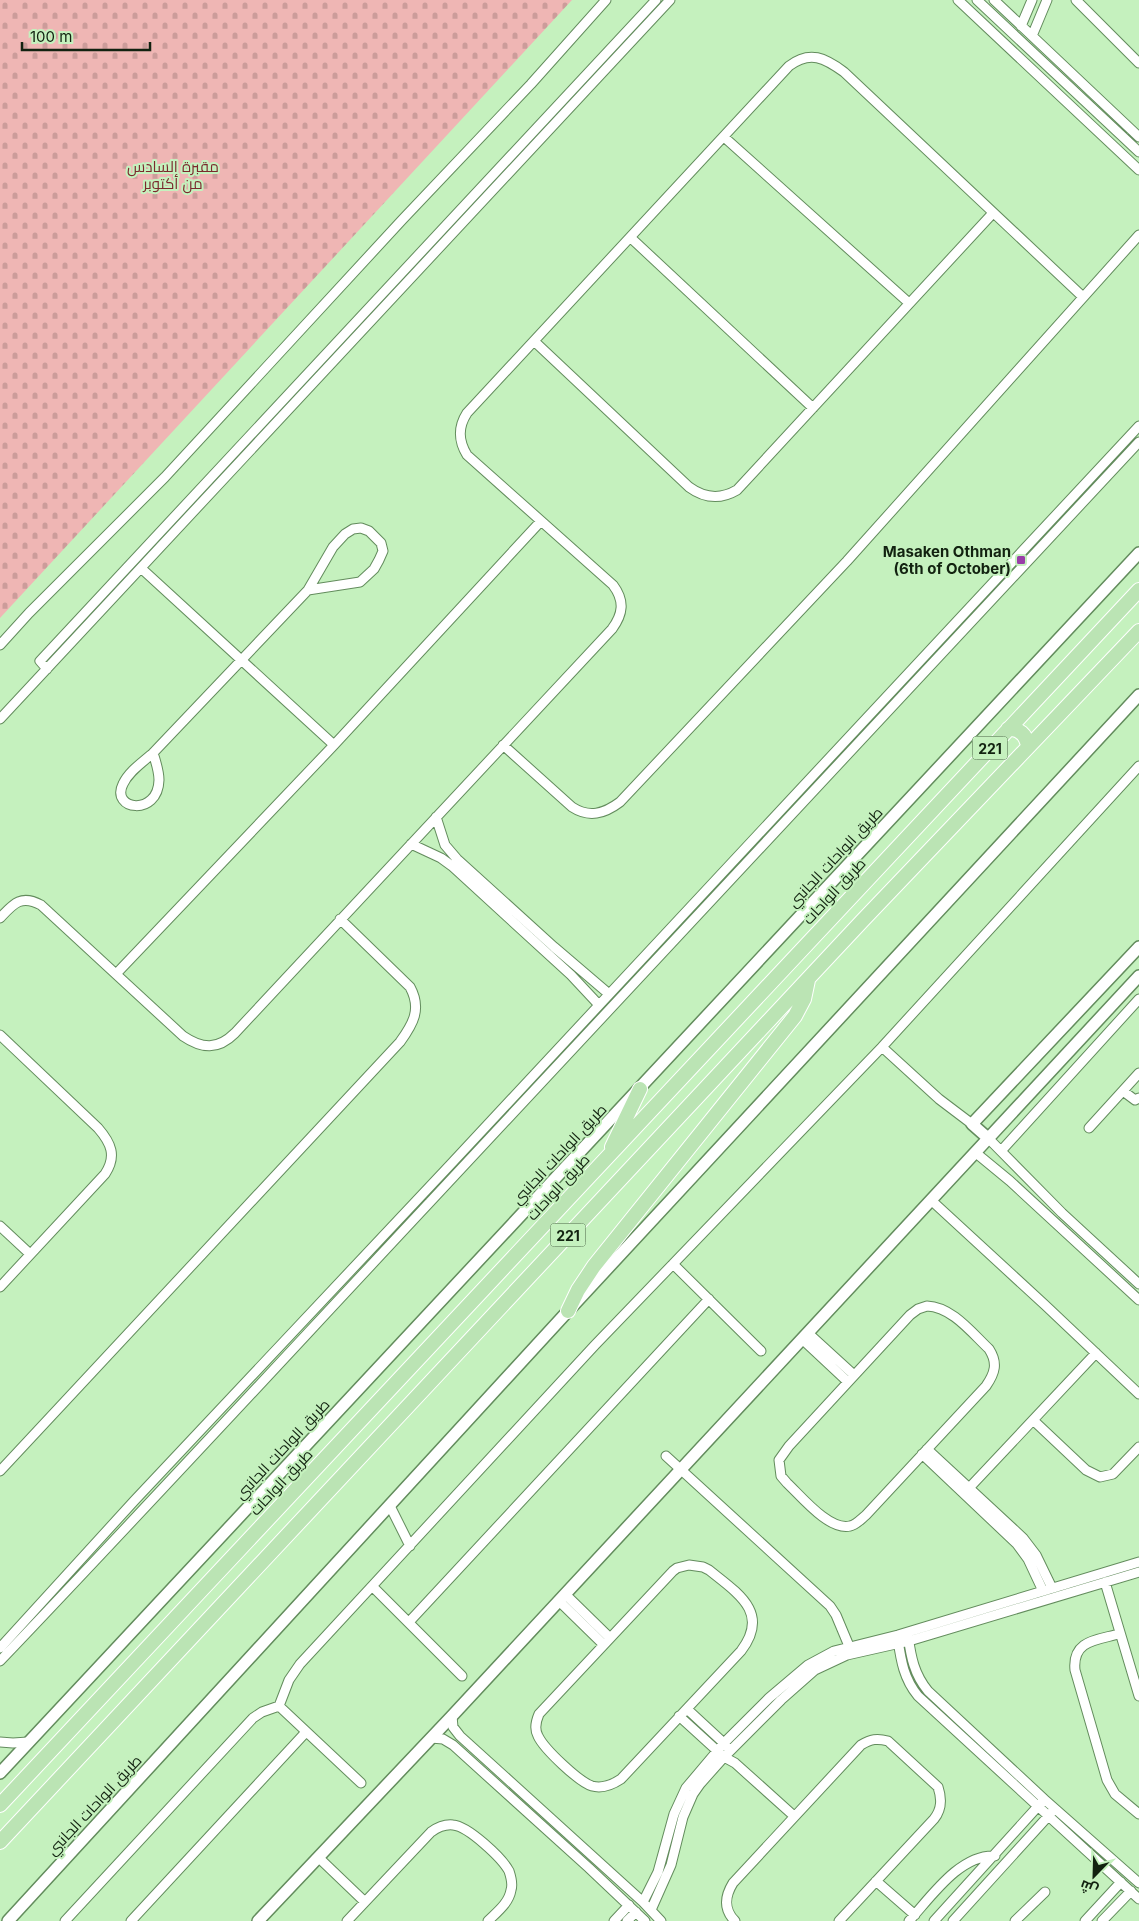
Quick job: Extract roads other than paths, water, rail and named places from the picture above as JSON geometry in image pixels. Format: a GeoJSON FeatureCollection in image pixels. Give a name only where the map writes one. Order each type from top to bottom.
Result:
{"type":"FeatureCollection","features":[{"type":"Feature","properties":{"kind":"highway","name":"طريق الواحات"},"geometry":{"type":"LineString","coordinates":[[0,1805],[1139,590]]}},
{"type":"Feature","properties":{"kind":"highway","name":"221"},"geometry":{"type":"LineString","coordinates":[[0,1842],[808,979],[1139,631]]}},
{"type":"Feature","properties":{"kind":"highway"},"geometry":{"type":"LineString","coordinates":[[1008,729],[1016,730],[1023,734],[1028,746]]}},
{"type":"Feature","properties":{"kind":"highway"},"geometry":{"type":"LineString","coordinates":[[568,1311],[578,1290],[594,1266],[789,1024],[800,1008],[808,979]]}},
{"type":"Feature","properties":{"kind":"highway"},"geometry":{"type":"LineString","coordinates":[[606,1160],[640,1089]]}},
{"type":"Feature","properties":{"kind":"street"},"geometry":{"type":"LineString","coordinates":[[0,645],[165,477],[402,220],[531,84],[606,0]]}},
{"type":"Feature","properties":{"kind":"street"},"geometry":{"type":"LineString","coordinates":[[47,669],[40,661],[656,0]]}},
{"type":"Feature","properties":{"kind":"street"},"geometry":{"type":"LineString","coordinates":[[0,719],[142,569],[670,0]]}},
{"type":"Feature","properties":{"kind":"street"},"geometry":{"type":"LineString","coordinates":[[958,0],[1139,170]]}},
{"type":"Feature","properties":{"kind":"street"},"geometry":{"type":"LineString","coordinates":[[977,0],[1139,152]]}},
{"type":"Feature","properties":{"kind":"street"},"geometry":{"type":"LineString","coordinates":[[994,0],[1139,137]]}},
{"type":"Feature","properties":{"kind":"street"},"geometry":{"type":"LineString","coordinates":[[1022,26],[1032,0]]}},
{"type":"Feature","properties":{"kind":"street"},"geometry":{"type":"LineString","coordinates":[[1032,36],[1047,0]]}},
{"type":"Feature","properties":{"kind":"street"},"geometry":{"type":"LineString","coordinates":[[1076,0],[1139,63]]}},
{"type":"Feature","properties":{"kind":"street"},"geometry":{"type":"LineString","coordinates":[[0,918],[18,902],[28,900],[34,902],[41,906],[183,1036],[192,1042],[213,1047],[228,1040],[612,629],[621,614],[622,601],[614,585],[467,454],[463,447],[460,431],[467,412],[631,238],[789,66],[797,60],[807,57],[824,59],[844,72],[1083,297]]}},
{"type":"Feature","properties":{"kind":"street"},"geometry":{"type":"LineString","coordinates":[[724,137],[910,303]]}},
{"type":"Feature","properties":{"kind":"street"},"geometry":{"type":"LineString","coordinates":[[1118,150],[1127,141]]}},
{"type":"Feature","properties":{"kind":"street"},"geometry":{"type":"LineString","coordinates":[[534,341],[689,487],[703,495],[724,496],[737,490],[993,213]]}},
{"type":"Feature","properties":{"kind":"street"},"geometry":{"type":"LineString","coordinates":[[503,745],[579,812],[590,814],[602,813],[620,802],[847,560],[1139,234]]}},
{"type":"Feature","properties":{"kind":"street"},"geometry":{"type":"LineString","coordinates":[[631,238],[813,408]]}},
{"type":"Feature","properties":{"kind":"street"},"geometry":{"type":"LineString","coordinates":[[262,423],[270,431]]}},
{"type":"Feature","properties":{"kind":"street"},"geometry":{"type":"LineString","coordinates":[[0,1660],[854,750],[1137,439],[1139,426]]}},
{"type":"Feature","properties":{"kind":"street"},"geometry":{"type":"LineString","coordinates":[[0,1648],[846,740],[1137,439]]}},
{"type":"Feature","properties":{"kind":"street"},"geometry":{"type":"LineString","coordinates":[[116,974],[334,745],[540,521]]}},
{"type":"Feature","properties":{"kind":"street"},"geometry":{"type":"LineString","coordinates":[[153,753],[159,774],[158,789],[144,806],[133,806],[124,800],[122,795],[123,783],[308,590],[333,546],[345,534],[353,529],[361,528],[369,531],[381,543],[383,551],[379,560],[360,582],[308,590]]}},
{"type":"Feature","properties":{"kind":"street","name":"طريق الواحات الجانبي"},"geometry":{"type":"LineString","coordinates":[[0,1773],[1139,553]]}},
{"type":"Feature","properties":{"kind":"street"},"geometry":{"type":"LineString","coordinates":[[142,569],[334,745]]}},
{"type":"Feature","properties":{"kind":"street","name":"طريق الواحات الجانبي"},"geometry":{"type":"LineString","coordinates":[[8,1921],[568,1311],[1139,695]]}},
{"type":"Feature","properties":{"kind":"street"},"geometry":{"type":"LineString","coordinates":[[846,740],[854,750]]}},
{"type":"Feature","properties":{"kind":"street"},"geometry":{"type":"LineString","coordinates":[[65,1921],[253,1718],[262,1712],[278,1706],[300,1664],[596,1345],[882,1047],[1139,766]]}},
{"type":"Feature","properties":{"kind":"street"},"geometry":{"type":"LineString","coordinates":[[436,817],[445,844],[457,859],[609,994]]}},
{"type":"Feature","properties":{"kind":"street"},"geometry":{"type":"LineString","coordinates":[[411,844],[441,858],[452,866],[571,975],[599,1005]]}},
{"type":"Feature","properties":{"kind":"street"},"geometry":{"type":"LineString","coordinates":[[722,873],[730,881]]}},
{"type":"Feature","properties":{"kind":"street"},"geometry":{"type":"LineString","coordinates":[[0,1471],[400,1042],[411,1027],[416,1010],[416,1001],[410,986],[340,919]]}},
{"type":"Feature","properties":{"kind":"street"},"geometry":{"type":"LineString","coordinates":[[972,1124],[1139,947]]}},
{"type":"Feature","properties":{"kind":"street"},"geometry":{"type":"LineString","coordinates":[[258,1921],[452,1716],[1139,976]]}},
{"type":"Feature","properties":{"kind":"street"},"geometry":{"type":"LineString","coordinates":[[1001,1151],[1139,998]]}},
{"type":"Feature","properties":{"kind":"street"},"geometry":{"type":"LineString","coordinates":[[0,1035],[98,1128],[110,1142],[112,1151],[112,1161],[105,1174],[0,1287]]}},
{"type":"Feature","properties":{"kind":"street"},"geometry":{"type":"LineString","coordinates":[[882,1047],[939,1099],[989,1139],[1062,1213],[1139,1284]]}},
{"type":"Feature","properties":{"kind":"street"},"geometry":{"type":"LineString","coordinates":[[1089,1128],[1139,1073]]}},
{"type":"Feature","properties":{"kind":"street"},"geometry":{"type":"LineString","coordinates":[[1123,1091],[1135,1100],[1139,1098]]}},
{"type":"Feature","properties":{"kind":"street"},"geometry":{"type":"LineString","coordinates":[[976,1153],[1010,1181],[1139,1300]]}},
{"type":"Feature","properties":{"kind":"street"},"geometry":{"type":"LineString","coordinates":[[932,1201],[1139,1394]]}},
{"type":"Feature","properties":{"kind":"street"},"geometry":{"type":"LineString","coordinates":[[0,1226],[30,1254]]}},
{"type":"Feature","properties":{"kind":"street"},"geometry":{"type":"LineString","coordinates":[[673,1264],[761,1351]]}},
{"type":"Feature","properties":{"kind":"street"},"geometry":{"type":"LineString","coordinates":[[409,1622],[709,1299]]}},
{"type":"Feature","properties":{"kind":"street"},"geometry":{"type":"LineString","coordinates":[[927,1306],[937,1306],[947,1311],[989,1349],[994,1356],[996,1366],[994,1375],[986,1386],[866,1515],[859,1522],[850,1526],[839,1526],[830,1522],[787,1483],[781,1476],[779,1460],[784,1452],[851,1378],[910,1315],[918,1309],[927,1306]]}},
{"type":"Feature","properties":{"kind":"street"},"geometry":{"type":"LineString","coordinates":[[805,1336],[851,1378]]}},
{"type":"Feature","properties":{"kind":"street"},"geometry":{"type":"LineString","coordinates":[[970,1488],[1096,1353]]}},
{"type":"Feature","properties":{"kind":"street"},"geometry":{"type":"LineString","coordinates":[[248,1380],[257,1388]]}},
{"type":"Feature","properties":{"kind":"street"},"geometry":{"type":"LineString","coordinates":[[1033,1420],[1086,1470],[1100,1476],[1113,1474],[1139,1447]]}},
{"type":"Feature","properties":{"kind":"street"},"geometry":{"type":"LineString","coordinates":[[925,1451],[970,1488],[1005,1527]]}},
{"type":"Feature","properties":{"kind":"street"},"geometry":{"type":"LineString","coordinates":[[925,1451],[1005,1527],[1032,1548],[1048,1589]]}},
{"type":"Feature","properties":{"kind":"street"},"geometry":{"type":"LineString","coordinates":[[666,1456],[830,1606],[836,1615],[849,1646]]}},
{"type":"Feature","properties":{"kind":"street"},"geometry":{"type":"LineString","coordinates":[[390,1506],[410,1546]]}},
{"type":"Feature","properties":{"kind":"street"},"geometry":{"type":"LineString","coordinates":[[643,1902],[658,1872],[674,1814],[695,1776],[816,1670],[847,1655],[898,1640],[908,1632],[1139,1562]]}},
{"type":"Feature","properties":{"kind":"street"},"geometry":{"type":"LineString","coordinates":[[696,1565],[709,1570],[743,1600],[750,1609],[754,1620],[750,1638],[741,1652],[621,1779],[607,1786],[592,1786],[585,1783],[538,1738],[536,1722],[539,1714],[606,1641],[673,1571],[682,1566],[696,1565]]}},
{"type":"Feature","properties":{"kind":"street"},"geometry":{"type":"LineString","coordinates":[[651,1910],[671,1866],[687,1805],[724,1750],[769,1698],[796,1673],[821,1657],[849,1646],[898,1640],[909,1641],[1139,1572]]}},
{"type":"Feature","properties":{"kind":"street"},"geometry":{"type":"LineString","coordinates":[[1105,1582],[1139,1696]]}},
{"type":"Feature","properties":{"kind":"street"},"geometry":{"type":"LineString","coordinates":[[57,1585],[65,1592]]}},
{"type":"Feature","properties":{"kind":"street"},"geometry":{"type":"LineString","coordinates":[[373,1587],[462,1676]]}},
{"type":"Feature","properties":{"kind":"street"},"geometry":{"type":"LineString","coordinates":[[562,1598],[606,1641]]}},
{"type":"Feature","properties":{"kind":"street"},"geometry":{"type":"LineString","coordinates":[[908,1632],[915,1671],[928,1691],[1044,1799],[1139,1883]]}},
{"type":"Feature","properties":{"kind":"street"},"geometry":{"type":"LineString","coordinates":[[1120,1634],[1085,1644],[1076,1655],[1074,1670],[1107,1780],[1115,1794],[1139,1814]]}},
{"type":"Feature","properties":{"kind":"street"},"geometry":{"type":"LineString","coordinates":[[898,1640],[906,1679],[921,1699],[1139,1899]]}},
{"type":"Feature","properties":{"kind":"street"},"geometry":{"type":"LineString","coordinates":[[921,1699],[928,1691]]}},
{"type":"Feature","properties":{"kind":"street"},"geometry":{"type":"LineString","coordinates":[[278,1706],[361,1783]]}},
{"type":"Feature","properties":{"kind":"street"},"geometry":{"type":"LineString","coordinates":[[687,1709],[735,1763],[794,1816]]}},
{"type":"Feature","properties":{"kind":"street"},"geometry":{"type":"LineString","coordinates":[[452,1716],[454,1727],[460,1736],[643,1902],[661,1921]]}},
{"type":"Feature","properties":{"kind":"street"},"geometry":{"type":"LineString","coordinates":[[679,1716],[724,1750]]}},
{"type":"Feature","properties":{"kind":"street"},"geometry":{"type":"LineString","coordinates":[[131,1921],[306,1732]]}},
{"type":"Feature","properties":{"kind":"street"},"geometry":{"type":"LineString","coordinates":[[431,1738],[443,1739],[453,1745],[645,1921]]}},
{"type":"Feature","properties":{"kind":"street"},"geometry":{"type":"LineString","coordinates":[[735,1921],[728,1911],[726,1902],[727,1893],[732,1883],[861,1745],[869,1740],[879,1738],[888,1741],[938,1787],[941,1805],[934,1819],[839,1921]]}},
{"type":"Feature","properties":{"kind":"street"},"geometry":{"type":"LineString","coordinates":[[0,1742],[13,1744],[28,1742]]}},
{"type":"Feature","properties":{"kind":"street"},"geometry":{"type":"LineString","coordinates":[[934,1921],[995,1856],[1044,1799]]}},
{"type":"Feature","properties":{"kind":"street"},"geometry":{"type":"LineString","coordinates":[[953,1921],[1055,1809]]}},
{"type":"Feature","properties":{"kind":"street"},"geometry":{"type":"LineString","coordinates":[[347,1921],[431,1832],[438,1827],[453,1825],[461,1827],[474,1836],[509,1872],[512,1888],[510,1894],[506,1902],[488,1921]]}},
{"type":"Feature","properties":{"kind":"street"},"geometry":{"type":"LineString","coordinates":[[876,1881],[912,1918],[962,1866],[978,1857],[995,1856]]}},
{"type":"Feature","properties":{"kind":"street"},"geometry":{"type":"LineString","coordinates":[[318,1857],[365,1902]]}},
{"type":"Feature","properties":{"kind":"street"},"geometry":{"type":"LineString","coordinates":[[602,1880],[610,1872]]}},
{"type":"Feature","properties":{"kind":"street"},"geometry":{"type":"LineString","coordinates":[[1085,1921],[1121,1882]]}},
{"type":"Feature","properties":{"kind":"street"},"geometry":{"type":"LineString","coordinates":[[1102,1921],[1131,1891]]}},
{"type":"Feature","properties":{"kind":"street"},"geometry":{"type":"LineString","coordinates":[[1015,1921],[1045,1892]]}},
{"type":"Feature","properties":{"kind":"street"},"geometry":{"type":"LineString","coordinates":[[614,1921],[632,1908]]}},
{"type":"Feature","properties":{"kind":"street"},"geometry":{"type":"LineString","coordinates":[[627,1921],[632,1908]]}},
{"type":"Feature","properties":{"kind":"place","name":"Masaken Othman (6th of October)"},"geometry":{"type":"Point","coordinates":[1021,560]}},
{"type":"Feature","properties":{"kind":"park label","name":"مقبرة السادس من أكتوبر"},"geometry":{"type":"Point","coordinates":[173,174]}}]}
